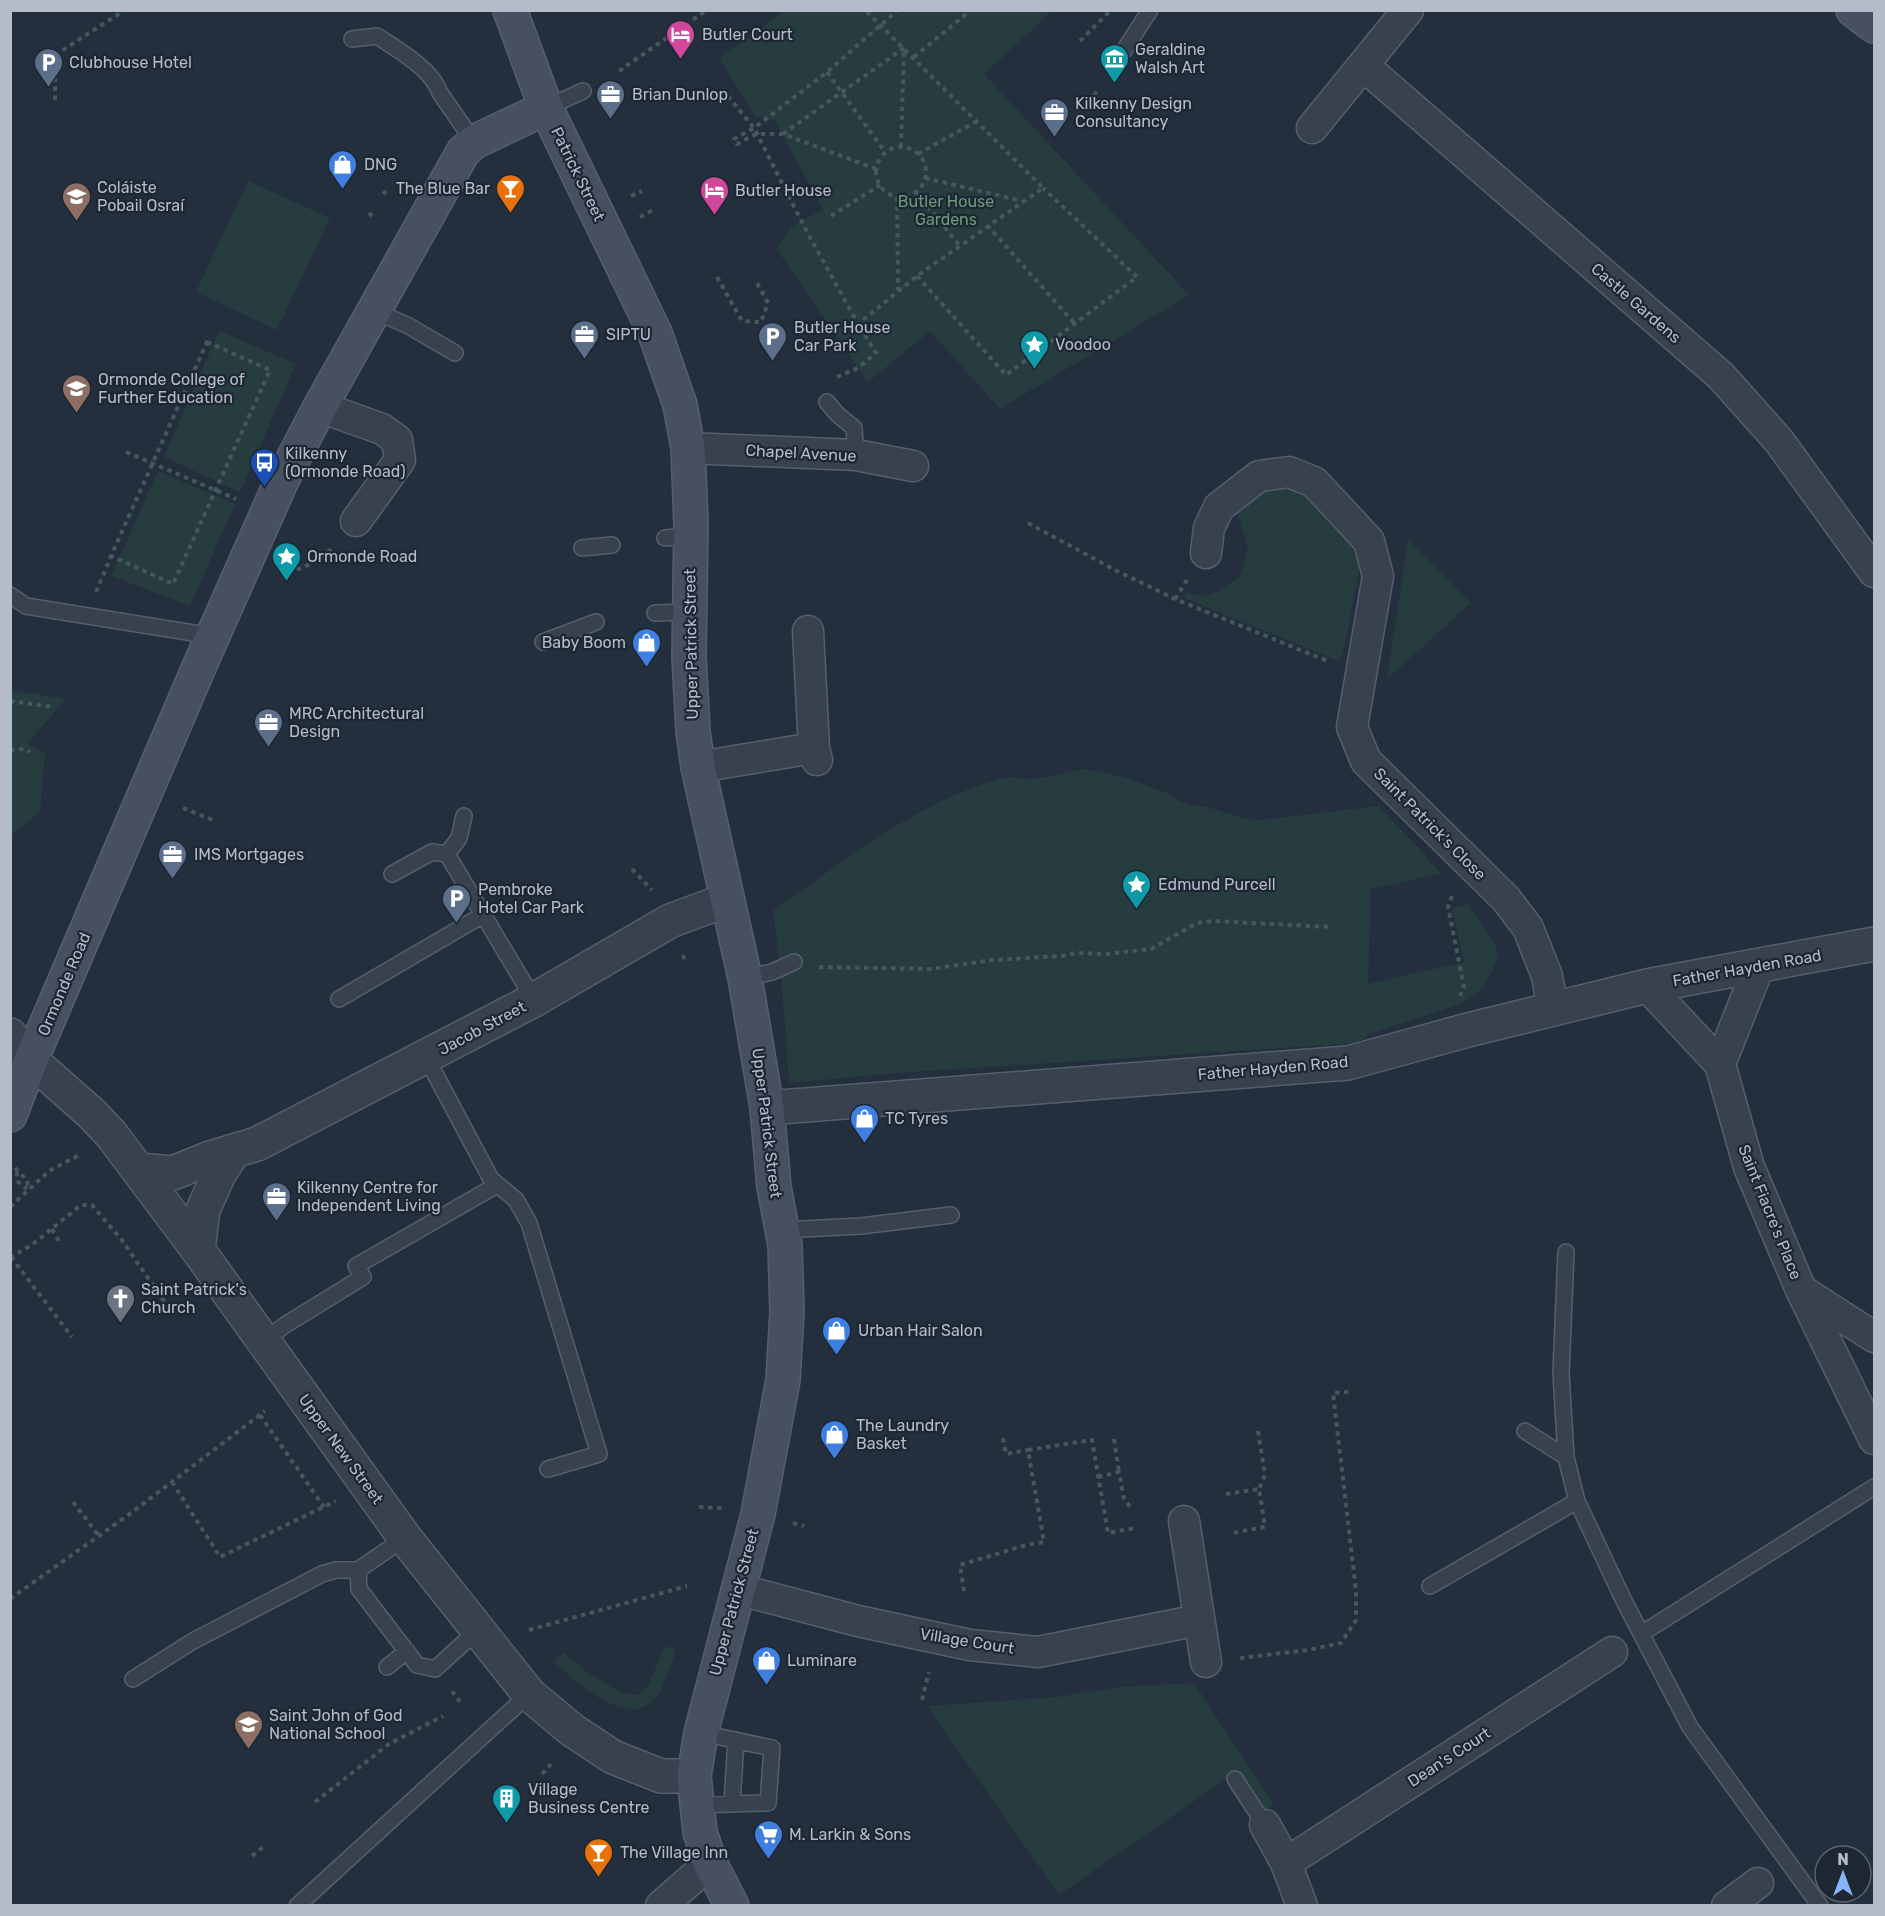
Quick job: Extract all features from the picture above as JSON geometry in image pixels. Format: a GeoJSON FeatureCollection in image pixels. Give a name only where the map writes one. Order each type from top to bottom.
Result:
{"type":"FeatureCollection","features":[{"type":"Feature","properties":{"kind":"main road","name":"Patrick Street"},"geometry":{"type":"LineString","coordinates":[[510,10],[546,108],[655,333]]}},
{"type":"Feature","properties":{"kind":"main road"},"geometry":{"type":"LineString","coordinates":[[1853,10],[1875,26]]}},
{"type":"Feature","properties":{"kind":"main road","name":"Ormonde Road"},"geometry":{"type":"LineString","coordinates":[[10,1115],[31,1060],[213,636],[281,482],[320,407],[463,152],[474,142],[546,108]]}},
{"type":"Feature","properties":{"kind":"main road","name":"Upper Patrick Street"},"geometry":{"type":"LineString","coordinates":[[655,333],[680,405],[688,448],[677,537],[690,612],[689,657],[693,731],[698,767],[745,978],[767,1108],[774,1186],[785,1245],[788,1312],[783,1380],[758,1514],[701,1733],[695,1791],[700,1832],[710,1863],[732,1905]]}},
{"type":"Feature","properties":{"kind":"street"},"geometry":{"type":"LineString","coordinates":[[1312,128],[1408,10]]}},
{"type":"Feature","properties":{"kind":"street","name":"Castle Gardens"},"geometry":{"type":"LineString","coordinates":[[1364,66],[1721,376],[1779,441],[1875,572]]}},
{"type":"Feature","properties":{"kind":"street"},"geometry":{"type":"LineString","coordinates":[[320,407],[382,429],[397,440],[400,460],[356,521]]}},
{"type":"Feature","properties":{"kind":"street","name":"Chapel Avenue"},"geometry":{"type":"LineString","coordinates":[[688,448],[856,454],[913,466]]}},
{"type":"Feature","properties":{"kind":"street","name":"Saint Patrick's Close"},"geometry":{"type":"LineString","coordinates":[[1206,553],[1209,528],[1219,507],[1259,476],[1289,471],[1314,482],[1369,541],[1378,576],[1352,727],[1366,761],[1506,899],[1528,928],[1547,976],[1553,1010]]}},
{"type":"Feature","properties":{"kind":"street"},"geometry":{"type":"LineString","coordinates":[[698,767],[815,754],[808,631]]}},
{"type":"Feature","properties":{"kind":"street","name":"Jacob Street"},"geometry":{"type":"LineString","coordinates":[[139,1170],[173,1173],[257,1144],[534,1000],[670,921],[727,898]]}},
{"type":"Feature","properties":{"kind":"street","name":"Father Hayden Road"},"geometry":{"type":"LineString","coordinates":[[767,1108],[1348,1063],[1647,986],[1875,944]]}},
{"type":"Feature","properties":{"kind":"street"},"geometry":{"type":"LineString","coordinates":[[1720,1064],[1760,966]]}},
{"type":"Feature","properties":{"kind":"street","name":"Saint Fiacre's Place"},"geometry":{"type":"LineString","coordinates":[[1647,986],[1720,1064],[1749,1167],[1801,1290],[1875,1439]]}},
{"type":"Feature","properties":{"kind":"street","name":"Upper New Street"},"geometry":{"type":"LineString","coordinates":[[10,1035],[31,1060],[111,1134],[198,1250],[405,1538],[529,1694],[572,1730],[613,1757],[695,1791]]}},
{"type":"Feature","properties":{"kind":"street"},"geometry":{"type":"LineString","coordinates":[[198,1250],[203,1210],[219,1174],[234,1151]]}},
{"type":"Feature","properties":{"kind":"street","name":"Saint Fiacre's Place"},"geometry":{"type":"LineString","coordinates":[[1801,1290],[1875,1337]]}},
{"type":"Feature","properties":{"kind":"street"},"geometry":{"type":"LineString","coordinates":[[1185,1521],[1206,1662]]}},
{"type":"Feature","properties":{"kind":"street","name":"Village Court"},"geometry":{"type":"LineString","coordinates":[[737,1589],[858,1621],[970,1645],[1038,1652],[1199,1620]]}},
{"type":"Feature","properties":{"kind":"street","name":"Dean's Court"},"geometry":{"type":"LineString","coordinates":[[1286,1863],[1612,1652]]}},
{"type":"Feature","properties":{"kind":"street"},"geometry":{"type":"LineString","coordinates":[[1265,1825],[1286,1863],[1302,1905]]}},
{"type":"Feature","properties":{"kind":"street"},"geometry":{"type":"LineString","coordinates":[[661,1905],[710,1863]]}},
{"type":"Feature","properties":{"kind":"street"},"geometry":{"type":"LineString","coordinates":[[1727,1905],[1758,1883]]}},
{"type":"Feature","properties":{"kind":"lane"},"geometry":{"type":"LineString","coordinates":[[1116,63],[1150,10]]}},
{"type":"Feature","properties":{"kind":"lane"},"geometry":{"type":"LineString","coordinates":[[352,39],[378,36],[411,59],[438,85],[440,93],[474,142]]}},
{"type":"Feature","properties":{"kind":"lane"},"geometry":{"type":"LineString","coordinates":[[546,108],[583,91]]}},
{"type":"Feature","properties":{"kind":"lane"},"geometry":{"type":"LineString","coordinates":[[374,311],[407,325],[455,352]]}},
{"type":"Feature","properties":{"kind":"lane"},"geometry":{"type":"LineString","coordinates":[[826,402],[855,428],[856,454]]}},
{"type":"Feature","properties":{"kind":"lane"},"geometry":{"type":"LineString","coordinates":[[582,548],[612,544]]}},
{"type":"Feature","properties":{"kind":"lane"},"geometry":{"type":"LineString","coordinates":[[10,595],[26,606],[213,636]]}},
{"type":"Feature","properties":{"kind":"lane"},"geometry":{"type":"LineString","coordinates":[[655,613],[690,612]]}},
{"type":"Feature","properties":{"kind":"lane"},"geometry":{"type":"LineString","coordinates":[[543,642],[596,622]]}},
{"type":"Feature","properties":{"kind":"lane"},"geometry":{"type":"LineString","coordinates":[[447,854],[459,838],[464,816]]}},
{"type":"Feature","properties":{"kind":"lane"},"geometry":{"type":"LineString","coordinates":[[392,874],[432,852],[447,854]]}},
{"type":"Feature","properties":{"kind":"lane"},"geometry":{"type":"LineString","coordinates":[[447,854],[534,1000]]}},
{"type":"Feature","properties":{"kind":"lane"},"geometry":{"type":"LineString","coordinates":[[339,999],[483,915]]}},
{"type":"Feature","properties":{"kind":"lane"},"geometry":{"type":"LineString","coordinates":[[745,978],[772,972],[794,962]]}},
{"type":"Feature","properties":{"kind":"lane"},"geometry":{"type":"LineString","coordinates":[[426,1058],[486,1169],[497,1185],[516,1200],[530,1223],[599,1454],[548,1469]]}},
{"type":"Feature","properties":{"kind":"lane"},"geometry":{"type":"LineString","coordinates":[[263,1342],[285,1325],[363,1277],[356,1266],[497,1185]]}},
{"type":"Feature","properties":{"kind":"lane"},"geometry":{"type":"LineString","coordinates":[[782,1230],[861,1226],[951,1215]]}},
{"type":"Feature","properties":{"kind":"lane"},"geometry":{"type":"LineString","coordinates":[[1566,1252],[1561,1373],[1566,1457],[1577,1501],[1641,1634],[1690,1727],[1820,1905]]}},
{"type":"Feature","properties":{"kind":"lane"},"geometry":{"type":"LineString","coordinates":[[1525,1431],[1566,1457]]}},
{"type":"Feature","properties":{"kind":"lane"},"geometry":{"type":"LineString","coordinates":[[1641,1634],[1875,1487]]}},
{"type":"Feature","properties":{"kind":"lane"},"geometry":{"type":"LineString","coordinates":[[1430,1586],[1577,1501]]}},
{"type":"Feature","properties":{"kind":"lane"},"geometry":{"type":"LineString","coordinates":[[133,1679],[193,1641],[322,1574],[336,1570],[358,1570],[405,1538]]}},
{"type":"Feature","properties":{"kind":"lane"},"geometry":{"type":"LineString","coordinates":[[358,1570],[359,1589],[417,1665],[435,1669],[478,1630]]}},
{"type":"Feature","properties":{"kind":"lane"},"geometry":{"type":"LineString","coordinates":[[387,1667],[407,1651]]}},
{"type":"Feature","properties":{"kind":"lane"},"geometry":{"type":"LineString","coordinates":[[297,1905],[529,1694]]}},
{"type":"Feature","properties":{"kind":"lane"},"geometry":{"type":"LineString","coordinates":[[695,1791],[732,1804],[768,1803],[772,1748],[701,1733]]}},
{"type":"Feature","properties":{"kind":"lane"},"geometry":{"type":"LineString","coordinates":[[732,1804],[736,1740]]}},
{"type":"Feature","properties":{"kind":"lane"},"geometry":{"type":"LineString","coordinates":[[1235,1779],[1265,1825]]}},
{"type":"Feature","properties":{"kind":"path"},"geometry":{"type":"LineString","coordinates":[[55,100],[55,56],[125,10]]}},
{"type":"Feature","properties":{"kind":"path"},"geometry":{"type":"LineString","coordinates":[[619,70],[707,10]]}},
{"type":"Feature","properties":{"kind":"path"},"geometry":{"type":"LineString","coordinates":[[865,10],[1043,188],[1137,277],[1006,375],[917,276]]}},
{"type":"Feature","properties":{"kind":"path"},"geometry":{"type":"LineString","coordinates":[[876,169],[783,134],[756,134],[737,144],[734,139],[754,128],[827,72],[898,10]]}},
{"type":"Feature","properties":{"kind":"path"},"geometry":{"type":"LineString","coordinates":[[914,57],[971,10]]}},
{"type":"Feature","properties":{"kind":"path"},"geometry":{"type":"LineString","coordinates":[[1080,41],[1111,10]]}},
{"type":"Feature","properties":{"kind":"path"},"geometry":{"type":"LineString","coordinates":[[783,134],[904,48]]}},
{"type":"Feature","properties":{"kind":"path"},"geometry":{"type":"LineString","coordinates":[[901,147],[904,48]]}},
{"type":"Feature","properties":{"kind":"path"},"geometry":{"type":"LineString","coordinates":[[827,72],[885,152]]}},
{"type":"Feature","properties":{"kind":"path"},"geometry":{"type":"LineString","coordinates":[[1089,103],[1099,88]]}},
{"type":"Feature","properties":{"kind":"path"},"geometry":{"type":"LineString","coordinates":[[722,89],[754,128],[807,232],[876,353],[858,368]]}},
{"type":"Feature","properties":{"kind":"path"},"geometry":{"type":"LineString","coordinates":[[918,154],[977,121]]}},
{"type":"Feature","properties":{"kind":"path"},"geometry":{"type":"LineString","coordinates":[[901,147],[918,154],[923,161],[925,178],[916,192],[897,197],[884,191],[877,181],[876,169],[885,152],[901,147]]}},
{"type":"Feature","properties":{"kind":"path"},"geometry":{"type":"LineString","coordinates":[[925,178],[1022,201]]}},
{"type":"Feature","properties":{"kind":"path"},"geometry":{"type":"LineString","coordinates":[[831,216],[880,185]]}},
{"type":"Feature","properties":{"kind":"path"},"geometry":{"type":"LineString","coordinates":[[858,324],[917,276],[1043,188]]}},
{"type":"Feature","properties":{"kind":"path"},"geometry":{"type":"LineString","coordinates":[[631,196],[642,191]]}},
{"type":"Feature","properties":{"kind":"path"},"geometry":{"type":"LineString","coordinates":[[916,192],[959,246]]}},
{"type":"Feature","properties":{"kind":"path"},"geometry":{"type":"LineString","coordinates":[[897,197],[898,291]]}},
{"type":"Feature","properties":{"kind":"path"},"geometry":{"type":"LineString","coordinates":[[640,217],[653,210]]}},
{"type":"Feature","properties":{"kind":"path"},"geometry":{"type":"LineString","coordinates":[[987,225],[1075,324]]}},
{"type":"Feature","properties":{"kind":"path"},"geometry":{"type":"LineString","coordinates":[[717,277],[742,321],[761,322],[768,303],[756,281]]}},
{"type":"Feature","properties":{"kind":"path"},"geometry":{"type":"LineString","coordinates":[[85,616],[111,556],[207,342],[270,370],[173,584],[111,556]]}},
{"type":"Feature","properties":{"kind":"path"},"geometry":{"type":"LineString","coordinates":[[126,452],[268,512]]}},
{"type":"Feature","properties":{"kind":"path"},"geometry":{"type":"LineString","coordinates":[[288,572],[303,569],[325,555],[356,521]]}},
{"type":"Feature","properties":{"kind":"path"},"geometry":{"type":"LineString","coordinates":[[1028,523],[1175,599],[1361,675]]}},
{"type":"Feature","properties":{"kind":"path"},"geometry":{"type":"LineString","coordinates":[[10,701],[54,707]]}},
{"type":"Feature","properties":{"kind":"path"},"geometry":{"type":"LineString","coordinates":[[10,750],[24,749],[30,752]]}},
{"type":"Feature","properties":{"kind":"path"},"geometry":{"type":"LineString","coordinates":[[183,808],[215,821]]}},
{"type":"Feature","properties":{"kind":"path"},"geometry":{"type":"LineString","coordinates":[[1457,1002],[1464,987],[1448,907],[1458,882],[1473,866]]}},
{"type":"Feature","properties":{"kind":"path"},"geometry":{"type":"LineString","coordinates":[[632,869],[655,894]]}},
{"type":"Feature","properties":{"kind":"path"},"geometry":{"type":"LineString","coordinates":[[794,962],[818,968],[931,969],[993,960],[1077,953],[1106,954],[1151,949],[1197,923],[1213,921],[1332,927]]}},
{"type":"Feature","properties":{"kind":"path"},"geometry":{"type":"LineString","coordinates":[[10,1207],[49,1171],[83,1153]]}},
{"type":"Feature","properties":{"kind":"path"},"geometry":{"type":"LineString","coordinates":[[16,1169],[27,1180],[28,1189],[17,1181],[16,1169]]}},
{"type":"Feature","properties":{"kind":"path"},"geometry":{"type":"LineString","coordinates":[[72,1337],[11,1257],[33,1244],[81,1205],[92,1205],[121,1239],[168,1307],[190,1308],[200,1315]]}},
{"type":"Feature","properties":{"kind":"path"},"geometry":{"type":"LineString","coordinates":[[52,1229],[60,1243]]}},
{"type":"Feature","properties":{"kind":"path"},"geometry":{"type":"LineString","coordinates":[[1247,1657],[1308,1650],[1341,1643],[1356,1620],[1356,1591],[1333,1393],[1349,1392]]}},
{"type":"Feature","properties":{"kind":"path"},"geometry":{"type":"LineString","coordinates":[[10,1599],[99,1536],[265,1411]]}},
{"type":"Feature","properties":{"kind":"path"},"geometry":{"type":"LineString","coordinates":[[260,1415],[324,1507]]}},
{"type":"Feature","properties":{"kind":"path"},"geometry":{"type":"LineString","coordinates":[[1232,1533],[1265,1527],[1259,1489],[1265,1475],[1258,1431]]}},
{"type":"Feature","properties":{"kind":"path"},"geometry":{"type":"LineString","coordinates":[[1003,1438],[1006,1454],[1092,1440],[1108,1533],[1136,1528]]}},
{"type":"Feature","properties":{"kind":"path"},"geometry":{"type":"LineString","coordinates":[[1114,1439],[1124,1499],[1132,1509]]}},
{"type":"Feature","properties":{"kind":"path"},"geometry":{"type":"LineString","coordinates":[[964,1591],[960,1565],[1026,1545],[1044,1542],[1028,1450]]}},
{"type":"Feature","properties":{"kind":"path"},"geometry":{"type":"LineString","coordinates":[[1098,1477],[1119,1472]]}},
{"type":"Feature","properties":{"kind":"path"},"geometry":{"type":"LineString","coordinates":[[172,1482],[220,1557],[342,1498]]}},
{"type":"Feature","properties":{"kind":"path"},"geometry":{"type":"LineString","coordinates":[[1226,1494],[1259,1489]]}},
{"type":"Feature","properties":{"kind":"path"},"geometry":{"type":"LineString","coordinates":[[73,1502],[99,1536]]}},
{"type":"Feature","properties":{"kind":"path"},"geometry":{"type":"LineString","coordinates":[[699,1507],[723,1508]]}},
{"type":"Feature","properties":{"kind":"path"},"geometry":{"type":"LineString","coordinates":[[529,1630],[687,1586]]}},
{"type":"Feature","properties":{"kind":"path"},"geometry":{"type":"LineString","coordinates":[[922,1700],[931,1662]]}},
{"type":"Feature","properties":{"kind":"path"},"geometry":{"type":"LineString","coordinates":[[315,1802],[389,1744],[443,1716]]}},
{"type":"Feature","properties":{"kind":"path"},"geometry":{"type":"LineString","coordinates":[[542,1774],[551,1764]]}},
{"type":"Feature","properties":{"kind":"path"},"geometry":{"type":"LineString","coordinates":[[252,1856],[263,1847]]}},
{"type":"Feature","properties":{"kind":"green space","name":"Butler House Gardens"},"geometry":{"type":"Polygon","coordinates":[[[783,11],[1052,11],[984,74],[1189,295],[1000,409],[930,331],[868,382],[776,248],[792,227],[823,209],[774,120],[756,117],[719,58],[783,11]]]}},
{"type":"Feature","properties":{"kind":"green space"},"geometry":{"type":"Polygon","coordinates":[[[248,181],[330,218],[277,330],[196,292],[248,181]]]}},
{"type":"Feature","properties":{"kind":"green space"},"geometry":{"type":"Polygon","coordinates":[[[219,331],[296,364],[240,492],[164,457],[219,331]]]}},
{"type":"Feature","properties":{"kind":"green space"},"geometry":{"type":"Polygon","coordinates":[[[158,471],[235,504],[190,606],[111,576],[158,471]]]}},
{"type":"Feature","properties":{"kind":"green space"},"geometry":{"type":"Polygon","coordinates":[[[1286,483],[1310,494],[1356,545],[1361,559],[1343,655],[1336,660],[1184,598],[1186,592],[1202,596],[1215,593],[1240,576],[1248,548],[1236,510],[1240,498],[1286,483]]]}},
{"type":"Feature","properties":{"kind":"green space"},"geometry":{"type":"Polygon","coordinates":[[[1408,539],[1471,603],[1387,679],[1408,539]]]}},
{"type":"Feature","properties":{"kind":"green space"},"geometry":{"type":"Polygon","coordinates":[[[11,690],[66,699],[27,744],[45,753],[40,812],[11,835],[11,690]]]}},
{"type":"Feature","properties":{"kind":"green space"},"geometry":{"type":"Polygon","coordinates":[[[1084,769],[1124,777],[1169,794],[1192,806],[1204,806],[1252,821],[1379,806],[1441,873],[1371,889],[1368,984],[1464,962],[1452,908],[1469,904],[1495,944],[1498,954],[1496,963],[1484,986],[1476,995],[1461,1004],[1366,1035],[1366,1038],[1360,1041],[1343,1044],[896,1073],[789,1083],[782,985],[773,911],[883,834],[940,802],[1002,778],[1034,779],[1084,769]]]}},
{"type":"Feature","properties":{"kind":"green space"},"geometry":{"type":"Polygon","coordinates":[[[665,1646],[676,1650],[662,1687],[656,1697],[645,1706],[632,1709],[618,1707],[603,1700],[575,1681],[554,1662],[564,1652],[584,1670],[621,1693],[639,1695],[648,1686],[665,1646]]]}},
{"type":"Feature","properties":{"kind":"green space"},"geometry":{"type":"Polygon","coordinates":[[[1194,1683],[1274,1804],[1266,1810],[1239,1770],[1059,1895],[927,1706],[1057,1697],[1119,1687],[1194,1683]]]}},
{"type":"Feature","properties":{"kind":"place","name":"Butler Court"},"geometry":{"type":"Point","coordinates":[681,60]}},
{"type":"Feature","properties":{"kind":"place","name":"Geraldine Walsh Art"},"geometry":{"type":"Point","coordinates":[1114,84]}},
{"type":"Feature","properties":{"kind":"place","name":"Clubhouse Hotel"},"geometry":{"type":"Point","coordinates":[48,88]}},
{"type":"Feature","properties":{"kind":"place","name":"Brian Dunlop"},"geometry":{"type":"Point","coordinates":[611,120]}},
{"type":"Feature","properties":{"kind":"place","name":"Kilkenny Design Consultancy"},"geometry":{"type":"Point","coordinates":[1054,138]}},
{"type":"Feature","properties":{"kind":"place","name":"DNG"},"geometry":{"type":"Point","coordinates":[343,190]}},
{"type":"Feature","properties":{"kind":"place","name":"The Blue Bar"},"geometry":{"type":"Point","coordinates":[511,214]}},
{"type":"Feature","properties":{"kind":"place","name":"Butler House"},"geometry":{"type":"Point","coordinates":[714,216]}},
{"type":"Feature","properties":{"kind":"place","name":"Coláiste Pobail Osraí"},"geometry":{"type":"Point","coordinates":[76,222]}},
{"type":"Feature","properties":{"kind":"place","name":"SIPTU"},"geometry":{"type":"Point","coordinates":[585,360]}},
{"type":"Feature","properties":{"kind":"place","name":"Butler House Car Park"},"geometry":{"type":"Point","coordinates":[773,362]}},
{"type":"Feature","properties":{"kind":"place","name":"Voodoo"},"geometry":{"type":"Point","coordinates":[1034,370]}},
{"type":"Feature","properties":{"kind":"place","name":"Ormonde College of Further Education"},"geometry":{"type":"Point","coordinates":[77,414]}},
{"type":"Feature","properties":{"kind":"place","name":"Kilkenny (Ormonde Road)"},"geometry":{"type":"Point","coordinates":[264,488]}},
{"type":"Feature","properties":{"kind":"place","name":"Ormonde Road"},"geometry":{"type":"Point","coordinates":[286,582]}},
{"type":"Feature","properties":{"kind":"place","name":"Baby Boom"},"geometry":{"type":"Point","coordinates":[647,668]}},
{"type":"Feature","properties":{"kind":"place","name":"MRC Architectural Design"},"geometry":{"type":"Point","coordinates":[268,748]}},
{"type":"Feature","properties":{"kind":"place","name":"IMS Mortgages"},"geometry":{"type":"Point","coordinates":[173,880]}},
{"type":"Feature","properties":{"kind":"place","name":"Edmund Purcell"},"geometry":{"type":"Point","coordinates":[1137,910]}},
{"type":"Feature","properties":{"kind":"place","name":"Pembroke Hotel Car Park"},"geometry":{"type":"Point","coordinates":[457,924]}},
{"type":"Feature","properties":{"kind":"place","name":"TC Tyres"},"geometry":{"type":"Point","coordinates":[864,1144]}},
{"type":"Feature","properties":{"kind":"place","name":"Kilkenny Centre for Independent Living"},"geometry":{"type":"Point","coordinates":[276,1222]}},
{"type":"Feature","properties":{"kind":"place","name":"Saint Patrick's Church"},"geometry":{"type":"Point","coordinates":[120,1324]}},
{"type":"Feature","properties":{"kind":"place","name":"Urban Hair Salon"},"geometry":{"type":"Point","coordinates":[837,1356]}},
{"type":"Feature","properties":{"kind":"place","name":"The Laundry Basket"},"geometry":{"type":"Point","coordinates":[835,1460]}},
{"type":"Feature","properties":{"kind":"place","name":"Luminare"},"geometry":{"type":"Point","coordinates":[766,1686]}},
{"type":"Feature","properties":{"kind":"place","name":"Saint John of God National School"},"geometry":{"type":"Point","coordinates":[248,1750]}},
{"type":"Feature","properties":{"kind":"place","name":"Village Business Centre"},"geometry":{"type":"Point","coordinates":[507,1824]}},
{"type":"Feature","properties":{"kind":"place","name":"M. Larkin & Sons"},"geometry":{"type":"Point","coordinates":[768,1860]}},
{"type":"Feature","properties":{"kind":"place","name":"The Village Inn"},"geometry":{"type":"Point","coordinates":[599,1878]}}]}
